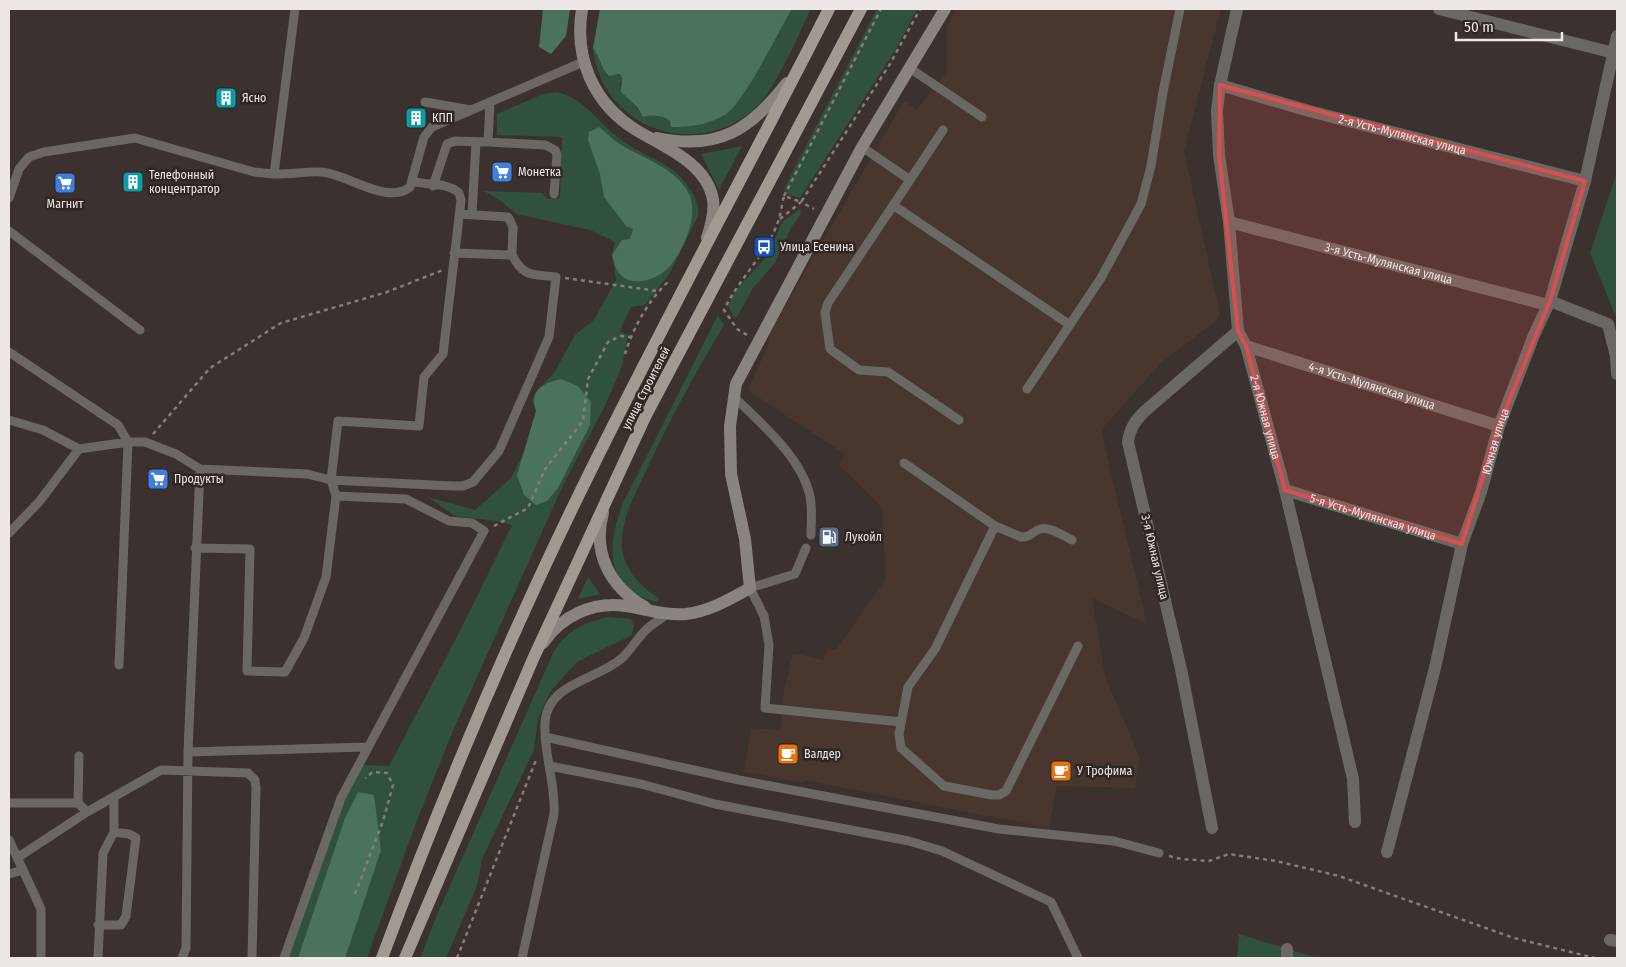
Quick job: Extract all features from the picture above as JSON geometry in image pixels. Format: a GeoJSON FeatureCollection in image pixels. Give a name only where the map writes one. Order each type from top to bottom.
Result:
{"type":"FeatureCollection","features":[{"type":"Feature","properties":{"kind":"main road","name":"улица Строителей"},"geometry":{"type":"LineString","coordinates":[[382,958],[468,741],[540,577],[591,470],[829,9]]}},
{"type":"Feature","properties":{"kind":"main road","name":"улица Строителей"},"geometry":{"type":"LineString","coordinates":[[405,958],[534,659],[645,417],[861,9]]}},
{"type":"Feature","properties":{"kind":"street"},"geometry":{"type":"LineString","coordinates":[[582,9],[580,36],[583,62],[593,86],[610,108],[622,119],[684,158],[695,168],[710,189],[713,213],[704,251]]}},
{"type":"Feature","properties":{"kind":"street"},"geometry":{"type":"LineString","coordinates":[[534,659],[552,631],[578,613],[613,605],[667,614],[687,614],[717,606],[750,588],[745,539],[731,474],[730,426],[736,384],[862,147],[911,69],[945,9]]}},
{"type":"Feature","properties":{"kind":"street","name":"2-я Южная улица"},"geometry":{"type":"LineString","coordinates":[[1236,9],[1220,84],[1217,111],[1219,155],[1229,222],[1238,331],[1246,346],[1285,490],[1352,779],[1355,822]]}},
{"type":"Feature","properties":{"kind":"street"},"geometry":{"type":"LineString","coordinates":[[1439,9],[1614,53]]}},
{"type":"Feature","properties":{"kind":"street","name":"Южная улица"},"geometry":{"type":"LineString","coordinates":[[1387,852],[1435,668],[1462,544],[1481,492],[1499,426],[1549,303],[1584,181],[1617,36]]}},
{"type":"Feature","properties":{"kind":"street"},"geometry":{"type":"LineString","coordinates":[[648,136],[694,143],[728,136],[760,115],[801,64]]}},
{"type":"Feature","properties":{"kind":"street","name":"2-я Усть-Мулянская улица"},"geometry":{"type":"LineString","coordinates":[[1220,84],[1309,111],[1584,181]]}},
{"type":"Feature","properties":{"kind":"street","name":"3-я Усть-Мулянская улица"},"geometry":{"type":"LineString","coordinates":[[1229,222],[1549,303],[1608,324],[1616,356],[1617,374]]}},
{"type":"Feature","properties":{"kind":"street","name":"3-я Южная улица"},"geometry":{"type":"LineString","coordinates":[[1212,828],[1181,670],[1128,442],[1130,431],[1135,421],[1238,331]]}},
{"type":"Feature","properties":{"kind":"street","name":"4-я Усть-Мулянская улица"},"geometry":{"type":"LineString","coordinates":[[1246,346],[1499,426]]}},
{"type":"Feature","properties":{"kind":"street","name":"5-я Усть-Мулянская улица"},"geometry":{"type":"LineString","coordinates":[[1285,490],[1462,544]]}},
{"type":"Feature","properties":{"kind":"street"},"geometry":{"type":"LineString","coordinates":[[609,493],[600,530],[604,564],[620,589],[654,612]]}},
{"type":"Feature","properties":{"kind":"lane"},"geometry":{"type":"LineString","coordinates":[[274,174],[296,9]]}},
{"type":"Feature","properties":{"kind":"lane"},"geometry":{"type":"LineString","coordinates":[[1027,389],[1101,278],[1141,204],[1151,166],[1180,9]]}},
{"type":"Feature","properties":{"kind":"lane"},"geometry":{"type":"LineString","coordinates":[[9,198],[19,169],[29,157],[44,152],[135,138],[254,172],[274,174],[322,172],[391,193],[405,191],[412,181],[428,129],[583,62]]}},
{"type":"Feature","properties":{"kind":"lane"},"geometry":{"type":"LineString","coordinates":[[911,69],[982,117]]}},
{"type":"Feature","properties":{"kind":"lane"},"geometry":{"type":"LineString","coordinates":[[425,102],[471,110]]}},
{"type":"Feature","properties":{"kind":"lane"},"geometry":{"type":"LineString","coordinates":[[488,142],[490,103]]}},
{"type":"Feature","properties":{"kind":"lane"},"geometry":{"type":"LineString","coordinates":[[943,130],[828,303],[826,313],[830,349],[860,370],[888,372],[960,420]]}},
{"type":"Feature","properties":{"kind":"lane"},"geometry":{"type":"LineString","coordinates":[[433,186],[447,144],[455,141],[545,144],[552,147],[557,155],[554,194]]}},
{"type":"Feature","properties":{"kind":"lane"},"geometry":{"type":"LineString","coordinates":[[472,214],[476,142]]}},
{"type":"Feature","properties":{"kind":"lane"},"geometry":{"type":"LineString","coordinates":[[862,147],[910,180]]}},
{"type":"Feature","properties":{"kind":"lane"},"geometry":{"type":"LineString","coordinates":[[195,548],[250,548],[247,671],[285,672],[304,638],[326,576],[336,496],[331,480],[338,421],[419,426],[424,377],[443,354],[459,214],[459,193],[448,186],[433,186],[412,181]]}},
{"type":"Feature","properties":{"kind":"lane"},"geometry":{"type":"LineString","coordinates":[[893,205],[1070,325]]}},
{"type":"Feature","properties":{"kind":"lane"},"geometry":{"type":"LineString","coordinates":[[9,420],[44,430],[79,449],[128,442],[146,442],[176,454],[200,468],[307,474],[331,480],[458,486],[473,482],[499,450],[549,337],[556,277],[523,272],[519,268],[512,255],[513,227],[508,217],[459,214]]}},
{"type":"Feature","properties":{"kind":"lane"},"geometry":{"type":"LineString","coordinates":[[9,231],[140,330]]}},
{"type":"Feature","properties":{"kind":"lane"},"geometry":{"type":"LineString","coordinates":[[454,253],[512,255]]}},
{"type":"Feature","properties":{"kind":"lane"},"geometry":{"type":"LineString","coordinates":[[9,352],[118,425],[128,442],[120,665]]}},
{"type":"Feature","properties":{"kind":"lane"},"geometry":{"type":"LineString","coordinates":[[734,397],[766,427],[802,472],[812,503],[811,535]]}},
{"type":"Feature","properties":{"kind":"lane"},"geometry":{"type":"LineString","coordinates":[[9,533],[39,502],[79,449]]}},
{"type":"Feature","properties":{"kind":"lane"},"geometry":{"type":"LineString","coordinates":[[904,463],[995,526],[1021,538],[1026,538],[1041,528],[1046,528],[1072,540]]}},
{"type":"Feature","properties":{"kind":"lane"},"geometry":{"type":"LineString","coordinates":[[182,958],[186,948],[188,752],[195,548],[200,468]]}},
{"type":"Feature","properties":{"kind":"lane"},"geometry":{"type":"LineString","coordinates":[[284,958],[340,798],[366,747],[400,690],[484,531],[472,523],[449,521],[406,499],[336,496]]}},
{"type":"Feature","properties":{"kind":"lane"},"geometry":{"type":"LineString","coordinates":[[995,526],[935,649],[908,687],[901,722],[899,742],[901,748],[944,786],[999,795],[1006,791],[1078,646]]}},
{"type":"Feature","properties":{"kind":"lane"},"geometry":{"type":"LineString","coordinates":[[806,548],[795,574],[750,588],[764,616],[769,645],[765,708],[901,722]]}},
{"type":"Feature","properties":{"kind":"lane"},"geometry":{"type":"LineString","coordinates":[[522,958],[554,814],[555,795],[545,737],[547,713],[557,696],[620,660],[644,632],[667,614]]}},
{"type":"Feature","properties":{"kind":"lane"},"geometry":{"type":"LineString","coordinates":[[545,737],[739,780],[999,829],[1114,841],[1159,853]]}},
{"type":"Feature","properties":{"kind":"lane"},"geometry":{"type":"LineString","coordinates":[[188,752],[366,747]]}},
{"type":"Feature","properties":{"kind":"lane"},"geometry":{"type":"LineString","coordinates":[[78,803],[79,756]]}},
{"type":"Feature","properties":{"kind":"lane"},"geometry":{"type":"LineString","coordinates":[[550,766],[657,787],[715,804],[903,840],[942,851],[1051,902],[1078,958]]}},
{"type":"Feature","properties":{"kind":"lane"},"geometry":{"type":"LineString","coordinates":[[17,858],[87,812],[161,770],[240,771],[252,775],[255,780],[252,958]]}},
{"type":"Feature","properties":{"kind":"lane"},"geometry":{"type":"LineString","coordinates":[[98,958],[98,925],[103,853],[114,832],[114,797]]}},
{"type":"Feature","properties":{"kind":"lane"},"geometry":{"type":"LineString","coordinates":[[9,803],[78,803],[87,812]]}},
{"type":"Feature","properties":{"kind":"lane"},"geometry":{"type":"LineString","coordinates":[[98,925],[121,925],[126,916],[136,838],[129,834],[114,832]]}},
{"type":"Feature","properties":{"kind":"lane"},"geometry":{"type":"LineString","coordinates":[[9,840],[41,909],[40,958]]}},
{"type":"Feature","properties":{"kind":"lane"},"geometry":{"type":"LineString","coordinates":[[9,874],[23,870]]}},
{"type":"Feature","properties":{"kind":"path"},"geometry":{"type":"LineString","coordinates":[[759,342],[736,329],[724,310],[734,289],[757,260],[779,220],[784,196],[881,9]]}},
{"type":"Feature","properties":{"kind":"path"},"geometry":{"type":"LineString","coordinates":[[779,220],[801,202],[890,64],[920,9]]}},
{"type":"Feature","properties":{"kind":"path"},"geometry":{"type":"LineString","coordinates":[[784,196],[801,202],[826,215]]}},
{"type":"Feature","properties":{"kind":"path"},"geometry":{"type":"LineString","coordinates":[[146,442],[210,368],[281,323],[387,292],[453,266]]}},
{"type":"Feature","properties":{"kind":"path"},"geometry":{"type":"LineString","coordinates":[[556,277],[658,291]]}},
{"type":"Feature","properties":{"kind":"path"},"geometry":{"type":"LineString","coordinates":[[625,354],[631,337],[658,291],[669,281]]}},
{"type":"Feature","properties":{"kind":"path"},"geometry":{"type":"LineString","coordinates":[[484,531],[528,508],[546,469],[583,421],[588,379],[608,342],[621,336],[631,337]]}},
{"type":"Feature","properties":{"kind":"path"},"geometry":{"type":"LineString","coordinates":[[457,958],[545,737]]}},
{"type":"Feature","properties":{"kind":"path"},"geometry":{"type":"LineString","coordinates":[[355,894],[383,821],[393,785],[387,773],[373,772],[360,782]]}},
{"type":"Feature","properties":{"kind":"path"},"geometry":{"type":"LineString","coordinates":[[1159,853],[1181,859],[1210,860],[1229,854],[1276,861],[1338,876],[1514,938],[1595,958]]}},
{"type":"Feature","properties":{"kind":"highlighted area"},"geometry":{"type":"Polygon","coordinates":[[[1220,85],[1585,181],[1550,301],[1499,426],[1462,544],[1285,490],[1246,346],[1238,331],[1219,155],[1220,85]]]}},
{"type":"Feature","properties":{"kind":"shaded area"},"geometry":{"type":"Polygon","coordinates":[[[956,9],[1221,9],[1184,151],[1220,314],[1217,320],[1161,363],[1101,430],[1147,624],[1092,598],[1105,676],[1140,758],[1135,788],[1057,786],[1049,828],[804,780],[803,783],[744,772],[751,728],[780,730],[784,691],[793,653],[824,660],[827,648],[836,650],[886,578],[882,507],[839,465],[845,454],[747,390],[769,344],[770,332],[904,101],[917,110],[946,72],[947,26],[956,9]]]}},
{"type":"Feature","properties":{"kind":"green space"},"geometry":{"type":"Polygon","coordinates":[[[543,9],[570,9],[566,36],[551,54],[539,47],[543,9]]]}},
{"type":"Feature","properties":{"kind":"green space"},"geometry":{"type":"Polygon","coordinates":[[[600,9],[792,9],[752,81],[734,107],[719,118],[706,123],[671,127],[670,121],[664,118],[643,117],[637,107],[621,92],[622,77],[619,74],[609,76],[604,70],[593,48],[600,9]]]}},
{"type":"Feature","properties":{"kind":"green space"},"geometry":{"type":"Polygon","coordinates":[[[792,9],[811,9],[777,78],[761,102],[752,111],[728,126],[703,133],[677,134],[653,128],[631,115],[613,98],[600,75],[593,48],[600,57],[601,64],[622,77],[620,85],[643,117],[657,116],[670,121],[741,98],[792,9]]]}},
{"type":"Feature","properties":{"kind":"green space"},"geometry":{"type":"Polygon","coordinates":[[[877,9],[917,9],[896,49],[800,198],[789,195],[784,190],[877,9]]]}},
{"type":"Feature","properties":{"kind":"green space"},"geometry":{"type":"Polygon","coordinates":[[[556,92],[576,100],[614,135],[633,148],[670,168],[686,183],[696,200],[699,213],[670,273],[645,305],[631,307],[620,331],[628,335],[622,366],[605,406],[564,483],[452,733],[416,823],[367,958],[288,958],[321,859],[340,810],[364,765],[389,766],[461,629],[512,525],[455,516],[428,497],[475,510],[511,478],[523,455],[536,411],[532,401],[536,392],[554,373],[575,335],[594,320],[616,280],[612,255],[615,242],[590,230],[516,214],[501,201],[484,191],[542,193],[548,199],[560,198],[562,137],[497,135],[497,114],[543,94],[556,92]]]}},
{"type":"Feature","properties":{"kind":"green space"},"geometry":{"type":"Polygon","coordinates":[[[599,127],[620,144],[669,171],[684,185],[692,202],[689,231],[681,250],[671,265],[654,278],[631,281],[616,269],[612,255],[622,240],[630,239],[633,229],[626,226],[604,197],[600,174],[588,140],[589,132],[599,127]]]}},
{"type":"Feature","properties":{"kind":"green space"},"geometry":{"type":"Polygon","coordinates":[[[742,146],[719,190],[701,154],[742,146]]]}},
{"type":"Feature","properties":{"kind":"green space"},"geometry":{"type":"Polygon","coordinates":[[[1617,172],[1617,320],[1590,253],[1617,172]]]}},
{"type":"Feature","properties":{"kind":"green space"},"geometry":{"type":"Polygon","coordinates":[[[800,209],[801,214],[792,226],[775,263],[753,288],[737,317],[734,316],[728,306],[735,291],[768,255],[782,222],[800,209]]]}},
{"type":"Feature","properties":{"kind":"green space"},"geometry":{"type":"Polygon","coordinates":[[[718,315],[724,325],[693,378],[665,432],[632,502],[623,528],[622,547],[627,565],[637,580],[659,598],[657,602],[640,596],[627,588],[619,577],[614,565],[613,551],[617,521],[622,505],[718,315]]]}},
{"type":"Feature","properties":{"kind":"green space"},"geometry":{"type":"Polygon","coordinates":[[[561,379],[578,386],[591,402],[590,425],[558,488],[547,501],[536,505],[524,495],[517,475],[536,411],[534,398],[536,393],[548,383],[561,379]]]}},
{"type":"Feature","properties":{"kind":"green space"},"geometry":{"type":"Polygon","coordinates":[[[588,577],[600,594],[578,599],[588,577]]]}},
{"type":"Feature","properties":{"kind":"green space"},"geometry":{"type":"Polygon","coordinates":[[[608,617],[631,619],[634,626],[632,635],[577,662],[550,692],[538,719],[534,750],[482,859],[477,886],[446,958],[420,958],[437,915],[553,653],[564,638],[576,629],[608,617]]]}},
{"type":"Feature","properties":{"kind":"green space"},"geometry":{"type":"Polygon","coordinates":[[[358,792],[374,795],[381,850],[345,958],[298,958],[345,818],[358,792]]]}},
{"type":"Feature","properties":{"kind":"green space"},"geometry":{"type":"Polygon","coordinates":[[[1239,934],[1317,958],[1237,958],[1239,934]]]}},
{"type":"Feature","properties":{"kind":"place","name":"Ясно"},"geometry":{"type":"Point","coordinates":[226,98]}},
{"type":"Feature","properties":{"kind":"place","name":"КПП"},"geometry":{"type":"Point","coordinates":[416,118]}},
{"type":"Feature","properties":{"kind":"place","name":"Монетка"},"geometry":{"type":"Point","coordinates":[502,172]}},
{"type":"Feature","properties":{"kind":"place","name":"Телефонный концентратор"},"geometry":{"type":"Point","coordinates":[133,182]}},
{"type":"Feature","properties":{"kind":"place","name":"Магнит"},"geometry":{"type":"Point","coordinates":[65,183]}},
{"type":"Feature","properties":{"kind":"place","name":"Улица Есенина"},"geometry":{"type":"Point","coordinates":[764,247]}},
{"type":"Feature","properties":{"kind":"place","name":"Продукты"},"geometry":{"type":"Point","coordinates":[158,479]}},
{"type":"Feature","properties":{"kind":"place","name":"Лукойл"},"geometry":{"type":"Point","coordinates":[829,537]}},
{"type":"Feature","properties":{"kind":"place","name":"Валдер"},"geometry":{"type":"Point","coordinates":[788,754]}},
{"type":"Feature","properties":{"kind":"place","name":"У Трофима"},"geometry":{"type":"Point","coordinates":[1061,771]}}]}
